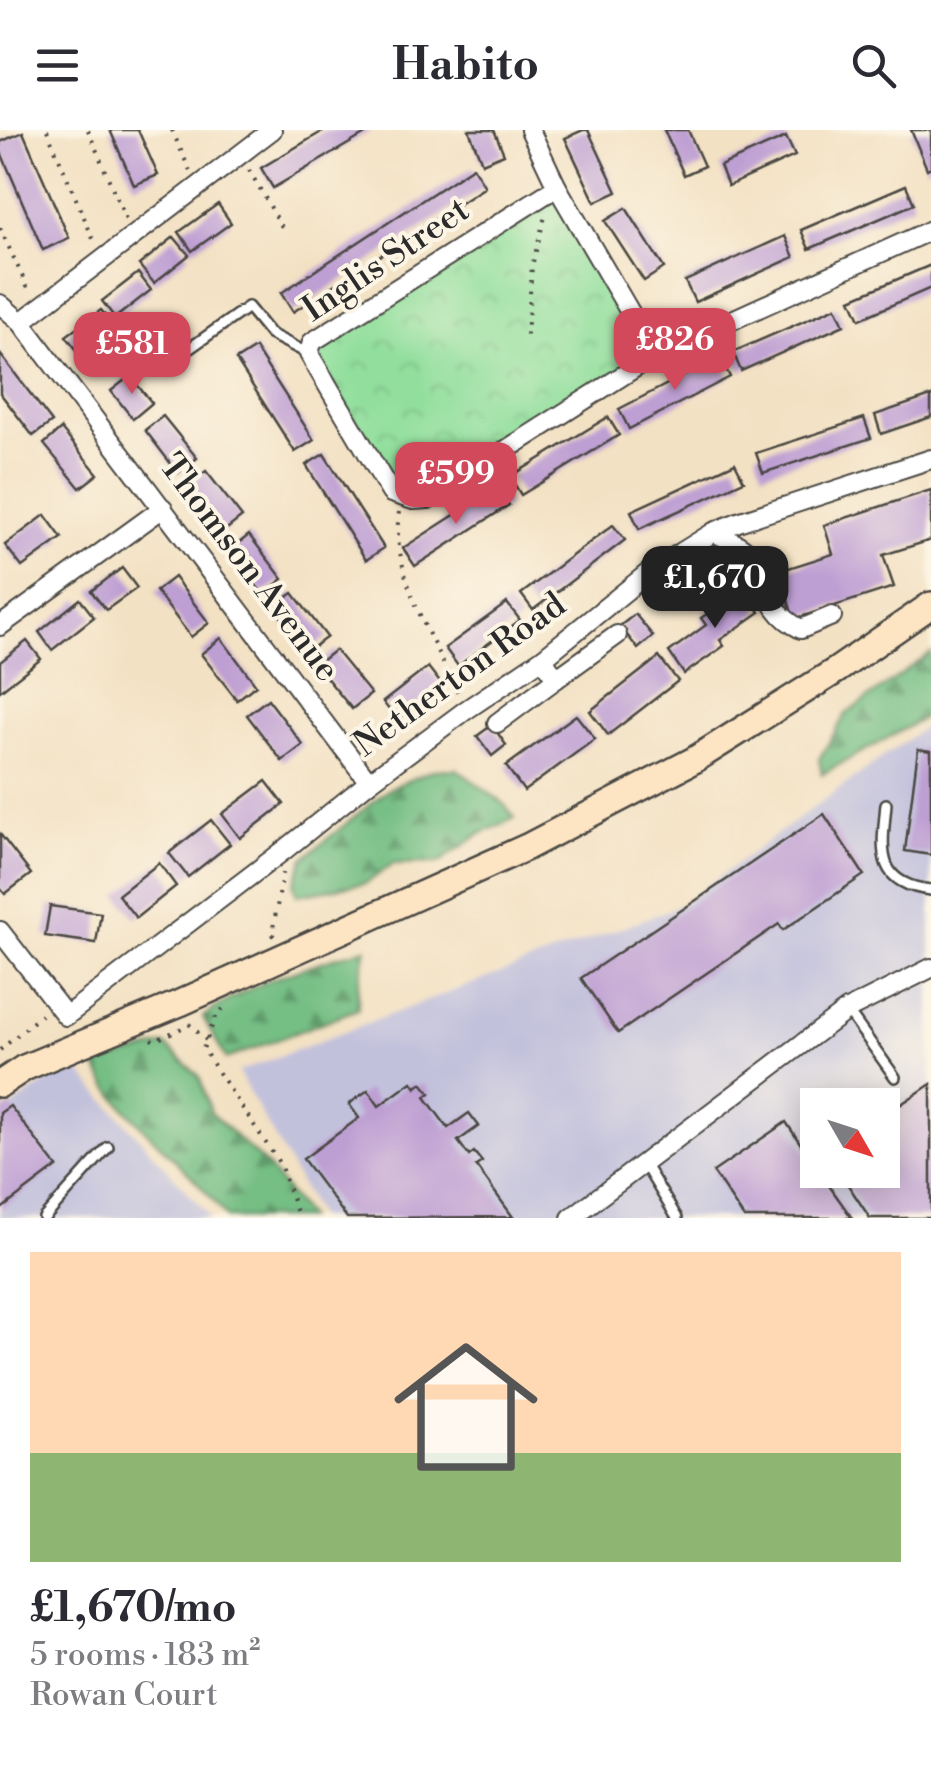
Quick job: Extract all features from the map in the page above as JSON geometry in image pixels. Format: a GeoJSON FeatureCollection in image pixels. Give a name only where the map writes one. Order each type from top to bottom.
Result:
{"type":"FeatureCollection","features":[{"type":"Feature","properties":{"kind":"main road"},"geometry":{"type":"LineString","coordinates":[[0,1084],[24,1068],[526,847],[694,760],[838,670],[931,605]]}},
{"type":"Feature","properties":{"kind":"street"},"geometry":{"type":"LineString","coordinates":[[21,322],[272,130]]}},
{"type":"Feature","properties":{"kind":"street"},"geometry":{"type":"LineString","coordinates":[[530,130],[551,190],[655,355]]}},
{"type":"Feature","properties":{"kind":"street","name":"Inglis Street"},"geometry":{"type":"LineString","coordinates":[[407,499],[390,493],[308,354],[312,342],[551,190]]}},
{"type":"Feature","properties":{"kind":"street"},"geometry":{"type":"LineString","coordinates":[[407,499],[429,499],[655,355],[931,230]]}},
{"type":"Feature","properties":{"kind":"street","name":"Thomson Avenue"},"geometry":{"type":"LineString","coordinates":[[0,304],[21,322],[369,782]]}},
{"type":"Feature","properties":{"kind":"street","name":"Netherton Road"},"geometry":{"type":"LineString","coordinates":[[61,1009],[288,848],[369,782],[543,658],[648,573],[714,532],[931,459]]}},
{"type":"Feature","properties":{"kind":"street"},"geometry":{"type":"LineString","coordinates":[[0,626],[164,508]]}},
{"type":"Feature","properties":{"kind":"street"},"geometry":{"type":"LineString","coordinates":[[714,532],[746,551],[775,610],[789,623],[801,629],[832,616]]}},
{"type":"Feature","properties":{"kind":"street"},"geometry":{"type":"LineString","coordinates":[[498,723],[617,635]]}},
{"type":"Feature","properties":{"kind":"street"},"geometry":{"type":"LineString","coordinates":[[543,658],[556,679]]}},
{"type":"Feature","properties":{"kind":"street"},"geometry":{"type":"LineString","coordinates":[[0,931],[61,1009]]}},
{"type":"Feature","properties":{"kind":"street"},"geometry":{"type":"LineString","coordinates":[[572,1218],[847,1010],[931,968]]}},
{"type":"Feature","properties":{"kind":"lane"},"geometry":{"type":"LineString","coordinates":[[190,348],[248,307],[270,334],[308,354]]}},
{"type":"Feature","properties":{"kind":"lane"},"geometry":{"type":"LineString","coordinates":[[886,804],[882,851],[885,863],[898,881],[931,890]]}},
{"type":"Feature","properties":{"kind":"lane"},"geometry":{"type":"LineString","coordinates":[[847,1010],[895,1078]]}},
{"type":"Feature","properties":{"kind":"lane"},"geometry":{"type":"LineString","coordinates":[[44,1218],[108,1147]]}},
{"type":"Feature","properties":{"kind":"lane"},"geometry":{"type":"LineString","coordinates":[[645,1165],[677,1218]]}},
{"type":"Feature","properties":{"kind":"path"},"geometry":{"type":"LineString","coordinates":[[47,130],[102,259]]}},
{"type":"Feature","properties":{"kind":"path"},"geometry":{"type":"LineString","coordinates":[[88,130],[134,238]]}},
{"type":"Feature","properties":{"kind":"path"},"geometry":{"type":"LineString","coordinates":[[172,130],[198,188]]}},
{"type":"Feature","properties":{"kind":"path"},"geometry":{"type":"LineString","coordinates":[[241,156],[282,227]]}},
{"type":"Feature","properties":{"kind":"path"},"geometry":{"type":"LineString","coordinates":[[526,335],[532,266],[551,190]]}},
{"type":"Feature","properties":{"kind":"path"},"geometry":{"type":"LineString","coordinates":[[0,228],[37,308]]}},
{"type":"Feature","properties":{"kind":"path"},"geometry":{"type":"LineString","coordinates":[[407,499],[397,526],[400,559],[428,631],[466,710]]}},
{"type":"Feature","properties":{"kind":"path"},"geometry":{"type":"LineString","coordinates":[[288,848],[272,934],[289,953]]}},
{"type":"Feature","properties":{"kind":"path"},"geometry":{"type":"LineString","coordinates":[[228,1005],[217,1014],[203,1050],[280,1164],[299,1218]]}},
{"type":"Feature","properties":{"kind":"path"},"geometry":{"type":"LineString","coordinates":[[0,1050],[61,1009]]}},
{"type":"Feature","properties":{"kind":"path"},"geometry":{"type":"LineString","coordinates":[[189,1024],[206,1040]]}},
{"type":"Feature","properties":{"kind":"shaded area"},"geometry":{"type":"Polygon","coordinates":[[[931,722],[931,1218],[319,1218],[238,1072],[679,906],[931,722]]]}},
{"type":"Feature","properties":{"kind":"shaded area"},"geometry":{"type":"Polygon","coordinates":[[[73,1064],[211,1218],[0,1218],[0,1115],[73,1064]]]}},
{"type":"Feature","properties":{"kind":"green space"},"geometry":{"type":"Polygon","coordinates":[[[556,192],[648,353],[429,492],[414,494],[393,487],[314,354],[317,345],[556,192]]]}},
{"type":"Feature","properties":{"kind":"green space"},"geometry":{"type":"Polygon","coordinates":[[[931,653],[931,714],[822,774],[819,759],[846,714],[931,653]]]}},
{"type":"Feature","properties":{"kind":"green space"},"geometry":{"type":"Polygon","coordinates":[[[457,769],[503,803],[515,818],[480,834],[438,863],[393,864],[366,883],[297,895],[294,885],[304,858],[390,788],[433,770],[457,769]]]}},
{"type":"Feature","properties":{"kind":"green space"},"geometry":{"type":"Polygon","coordinates":[[[366,948],[358,1009],[226,1059],[203,1017],[260,984],[366,948]]]}},
{"type":"Feature","properties":{"kind":"green space"},"geometry":{"type":"Polygon","coordinates":[[[165,1045],[199,1076],[211,1113],[266,1165],[308,1218],[227,1218],[123,1106],[94,1064],[165,1045]]]}},
{"type":"Feature","properties":{"kind":"building"},"geometry":{"type":"Polygon","coordinates":[[[110,130],[138,130],[158,175],[134,185],[110,130]]]}},
{"type":"Feature","properties":{"kind":"building"},"geometry":{"type":"Polygon","coordinates":[[[325,130],[372,130],[273,188],[261,168],[325,130]]]}},
{"type":"Feature","properties":{"kind":"building"},"geometry":{"type":"Polygon","coordinates":[[[469,130],[494,130],[504,154],[482,163],[469,130]]]}},
{"type":"Feature","properties":{"kind":"building"},"geometry":{"type":"Polygon","coordinates":[[[588,130],[617,192],[595,202],[565,138],[588,130]]]}},
{"type":"Feature","properties":{"kind":"building"},"geometry":{"type":"Polygon","coordinates":[[[664,130],[688,130],[704,166],[684,175],[664,130]]]}},
{"type":"Feature","properties":{"kind":"building"},"geometry":{"type":"Polygon","coordinates":[[[911,130],[931,130],[931,167],[927,169],[911,130]]]}},
{"type":"Feature","properties":{"kind":"building"},"geometry":{"type":"Polygon","coordinates":[[[23,132],[69,238],[43,250],[0,150],[0,142],[23,132]]]}},
{"type":"Feature","properties":{"kind":"building"},"geometry":{"type":"Polygon","coordinates":[[[786,137],[795,156],[728,186],[720,166],[786,137]]]}},
{"type":"Feature","properties":{"kind":"building"},"geometry":{"type":"Polygon","coordinates":[[[473,167],[485,187],[293,312],[281,293],[473,167]]]}},
{"type":"Feature","properties":{"kind":"building"},"geometry":{"type":"Polygon","coordinates":[[[906,185],[914,204],[809,249],[801,230],[906,185]]]}},
{"type":"Feature","properties":{"kind":"building"},"geometry":{"type":"Polygon","coordinates":[[[218,204],[231,223],[192,251],[179,232],[218,204]]]}},
{"type":"Feature","properties":{"kind":"building"},"geometry":{"type":"Polygon","coordinates":[[[626,208],[664,268],[644,281],[605,221],[626,208]]]}},
{"type":"Feature","properties":{"kind":"building"},"geometry":{"type":"Polygon","coordinates":[[[785,236],[794,257],[695,302],[685,281],[785,236]]]}},
{"type":"Feature","properties":{"kind":"building"},"geometry":{"type":"Polygon","coordinates":[[[174,237],[189,255],[154,283],[139,265],[174,237]]]}},
{"type":"Feature","properties":{"kind":"building"},"geometry":{"type":"Polygon","coordinates":[[[931,265],[931,288],[860,319],[851,299],[931,265]]]}},
{"type":"Feature","properties":{"kind":"building"},"geometry":{"type":"Polygon","coordinates":[[[138,273],[151,290],[115,318],[102,301],[138,273]]]}},
{"type":"Feature","properties":{"kind":"building"},"geometry":{"type":"Polygon","coordinates":[[[836,307],[844,325],[741,371],[733,352],[836,307]]]}},
{"type":"Feature","properties":{"kind":"building"},"geometry":{"type":"Polygon","coordinates":[[[101,310],[115,327],[80,354],[66,336],[101,310]]]}},
{"type":"Feature","properties":{"kind":"building"},"geometry":{"type":"Polygon","coordinates":[[[255,348],[314,440],[295,452],[236,360],[255,348]]]}},
{"type":"Feature","properties":{"kind":"building"},"geometry":{"type":"Polygon","coordinates":[[[0,354],[52,422],[33,436],[0,393],[0,354]]]}},
{"type":"Feature","properties":{"kind":"building"},"geometry":{"type":"Polygon","coordinates":[[[720,357],[730,377],[629,429],[619,409],[720,357]]]}},
{"type":"Feature","properties":{"kind":"building"},"geometry":{"type":"Polygon","coordinates":[[[130,376],[152,403],[133,419],[111,391],[130,376]]]}},
{"type":"Feature","properties":{"kind":"building"},"geometry":{"type":"Polygon","coordinates":[[[931,396],[931,417],[881,434],[875,415],[931,396]]]}},
{"type":"Feature","properties":{"kind":"building"},"geometry":{"type":"Polygon","coordinates":[[[163,416],[197,458],[178,473],[145,430],[163,416]]]}},
{"type":"Feature","properties":{"kind":"building"},"geometry":{"type":"Polygon","coordinates":[[[608,417],[619,435],[521,495],[510,477],[608,417]]]}},
{"type":"Feature","properties":{"kind":"building"},"geometry":{"type":"Polygon","coordinates":[[[864,418],[871,438],[763,473],[756,453],[864,418]]]}},
{"type":"Feature","properties":{"kind":"building"},"geometry":{"type":"Polygon","coordinates":[[[61,429],[98,474],[80,488],[44,444],[61,429]]]}},
{"type":"Feature","properties":{"kind":"building"},"geometry":{"type":"Polygon","coordinates":[[[324,454],[384,548],[366,560],[306,465],[324,454]]]}},
{"type":"Feature","properties":{"kind":"building"},"geometry":{"type":"Polygon","coordinates":[[[735,463],[744,481],[639,529],[631,511],[735,463]]]}},
{"type":"Feature","properties":{"kind":"building"},"geometry":{"type":"Polygon","coordinates":[[[206,471],[242,517],[223,532],[187,486],[206,471]]]}},
{"type":"Feature","properties":{"kind":"building"},"geometry":{"type":"Polygon","coordinates":[[[498,487],[509,505],[415,566],[403,548],[498,487]]]}},
{"type":"Feature","properties":{"kind":"building"},"geometry":{"type":"Polygon","coordinates":[[[931,490],[931,540],[883,555],[894,587],[794,619],[779,571],[833,554],[824,525],[931,490]]]}},
{"type":"Feature","properties":{"kind":"building"},"geometry":{"type":"Polygon","coordinates":[[[45,515],[62,538],[22,567],[5,545],[45,515]]]}},
{"type":"Feature","properties":{"kind":"building"},"geometry":{"type":"Polygon","coordinates":[[[613,525],[625,540],[533,610],[521,594],[613,525]]]}},
{"type":"Feature","properties":{"kind":"building"},"geometry":{"type":"Polygon","coordinates":[[[249,535],[283,579],[263,594],[229,551],[249,535]]]}},
{"type":"Feature","properties":{"kind":"building"},"geometry":{"type":"Polygon","coordinates":[[[122,568],[137,588],[106,610],[91,591],[122,568]]]}},
{"type":"Feature","properties":{"kind":"building"},"geometry":{"type":"Polygon","coordinates":[[[174,577],[209,623],[191,637],[156,591],[174,577]]]}},
{"type":"Feature","properties":{"kind":"building"},"geometry":{"type":"Polygon","coordinates":[[[744,588],[760,612],[720,640],[724,646],[684,674],[669,652],[706,625],[701,618],[744,588]]]}},
{"type":"Feature","properties":{"kind":"building"},"geometry":{"type":"Polygon","coordinates":[[[293,593],[327,637],[307,652],[274,607],[293,593]]]}},
{"type":"Feature","properties":{"kind":"building"},"geometry":{"type":"Polygon","coordinates":[[[80,599],[94,617],[52,650],[39,632],[80,599]]]}},
{"type":"Feature","properties":{"kind":"building"},"geometry":{"type":"Polygon","coordinates":[[[507,603],[520,620],[458,666],[445,648],[507,603]]]}},
{"type":"Feature","properties":{"kind":"building"},"geometry":{"type":"Polygon","coordinates":[[[635,614],[653,636],[638,649],[620,626],[635,614]]]}},
{"type":"Feature","properties":{"kind":"building"},"geometry":{"type":"Polygon","coordinates":[[[221,638],[256,685],[237,700],[201,654],[221,638]]]}},
{"type":"Feature","properties":{"kind":"building"},"geometry":{"type":"Polygon","coordinates":[[[27,641],[41,659],[0,691],[0,662],[27,641]]]}},
{"type":"Feature","properties":{"kind":"building"},"geometry":{"type":"Polygon","coordinates":[[[335,650],[371,694],[352,709],[316,665],[335,650]]]}},
{"type":"Feature","properties":{"kind":"building"},"geometry":{"type":"Polygon","coordinates":[[[659,657],[678,681],[608,735],[590,711],[659,657]]]}},
{"type":"Feature","properties":{"kind":"building"},"geometry":{"type":"Polygon","coordinates":[[[428,667],[442,685],[397,720],[383,702],[428,667]]]}},
{"type":"Feature","properties":{"kind":"building"},"geometry":{"type":"Polygon","coordinates":[[[268,699],[303,745],[282,761],[247,715],[268,699]]]}},
{"type":"Feature","properties":{"kind":"building"},"geometry":{"type":"Polygon","coordinates":[[[576,715],[595,739],[524,791],[506,766],[576,715]]]}},
{"type":"Feature","properties":{"kind":"building"},"geometry":{"type":"Polygon","coordinates":[[[492,725],[506,745],[492,756],[477,736],[492,725]]]}},
{"type":"Feature","properties":{"kind":"building"},"geometry":{"type":"Polygon","coordinates":[[[918,749],[931,751],[931,855],[905,851],[918,749]]]}},
{"type":"Feature","properties":{"kind":"building"},"geometry":{"type":"Polygon","coordinates":[[[266,781],[284,804],[240,838],[222,814],[266,781]]]}},
{"type":"Feature","properties":{"kind":"building"},"geometry":{"type":"Polygon","coordinates":[[[824,814],[864,875],[783,930],[779,924],[618,1033],[581,978],[824,814]]]}},
{"type":"Feature","properties":{"kind":"building"},"geometry":{"type":"Polygon","coordinates":[[[211,820],[230,844],[188,877],[169,853],[211,820]]]}},
{"type":"Feature","properties":{"kind":"building"},"geometry":{"type":"Polygon","coordinates":[[[0,834],[31,874],[5,894],[0,888],[0,834]]]}},
{"type":"Feature","properties":{"kind":"building"},"geometry":{"type":"Polygon","coordinates":[[[159,863],[176,886],[136,918],[118,895],[159,863]]]}},
{"type":"Feature","properties":{"kind":"building"},"geometry":{"type":"Polygon","coordinates":[[[50,906],[101,913],[96,943],[45,936],[50,906]]]}},
{"type":"Feature","properties":{"kind":"building"},"geometry":{"type":"Polygon","coordinates":[[[412,1082],[416,1088],[422,1083],[430,1093],[425,1097],[448,1128],[469,1113],[479,1126],[458,1141],[469,1156],[474,1152],[482,1162],[476,1166],[513,1217],[347,1218],[303,1159],[359,1118],[349,1104],[368,1090],[379,1106],[412,1082]]]}},
{"type":"Feature","properties":{"kind":"building"},"geometry":{"type":"Polygon","coordinates":[[[931,1084],[931,1218],[870,1218],[850,1188],[900,1188],[900,1105],[931,1084]]]}},
{"type":"Feature","properties":{"kind":"building"},"geometry":{"type":"Polygon","coordinates":[[[10,1106],[57,1167],[0,1210],[0,1113],[10,1106]]]}},
{"type":"Feature","properties":{"kind":"building"},"geometry":{"type":"Polygon","coordinates":[[[786,1122],[800,1143],[800,1188],[831,1188],[852,1218],[744,1218],[713,1172],[786,1122]]]}}]}
